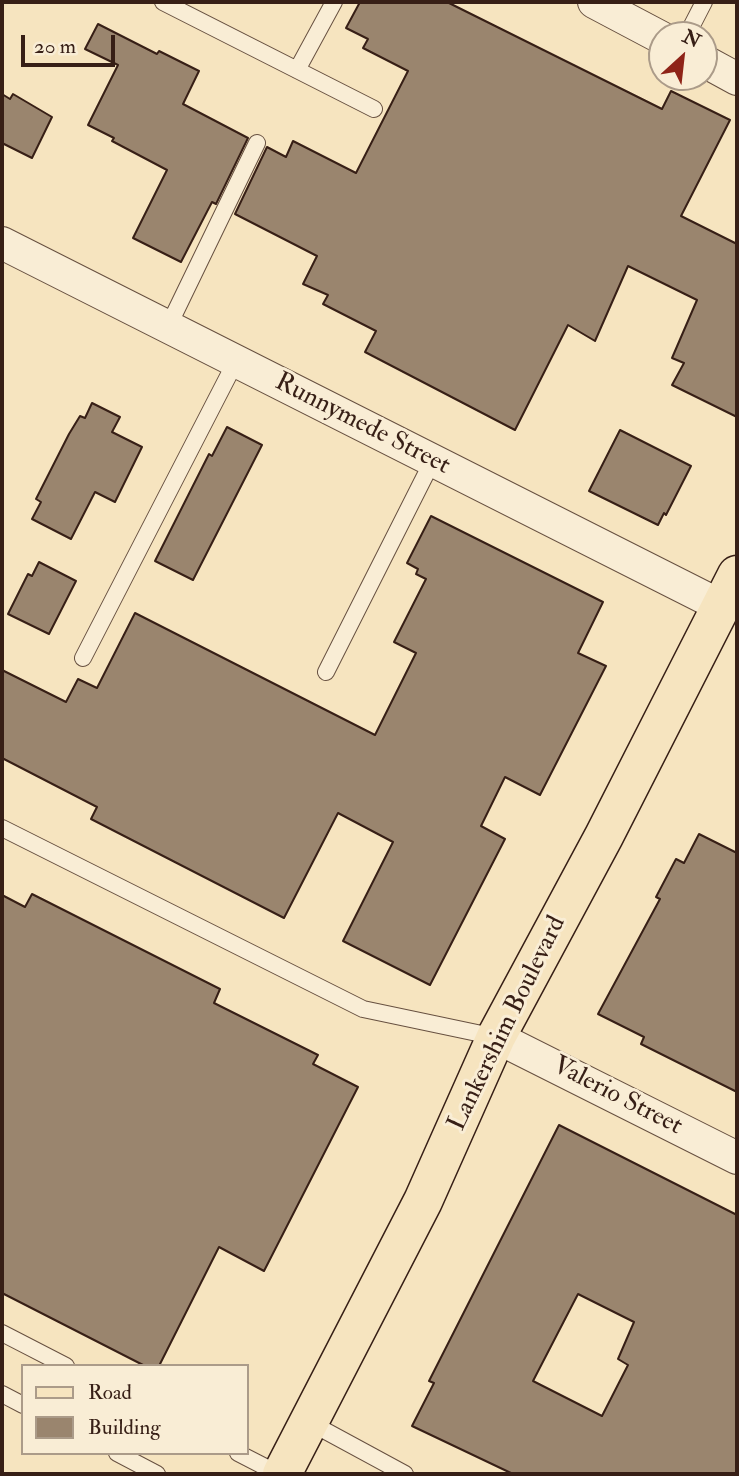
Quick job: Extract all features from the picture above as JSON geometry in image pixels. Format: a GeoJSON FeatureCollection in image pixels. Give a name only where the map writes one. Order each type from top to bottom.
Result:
{"type":"FeatureCollection","features":[{"type":"Feature","properties":{"kind":"main road","name":"Lankershim Boulevard"},"geometry":{"type":"LineString","coordinates":[[280,1474],[423,1201],[496,1037],[604,836],[729,591]]}},
{"type":"Feature","properties":{"kind":"street"},"geometry":{"type":"LineString","coordinates":[[594,2],[648,31]]}},
{"type":"Feature","properties":{"kind":"street","name":"Runnymede Street"},"geometry":{"type":"LineString","coordinates":[[2,243],[433,460],[729,591]]}},
{"type":"Feature","properties":{"kind":"street","name":"Valerio Street"},"geometry":{"type":"LineString","coordinates":[[496,1037],[737,1158]]}},
{"type":"Feature","properties":{"kind":"lane"},"geometry":{"type":"LineString","coordinates":[[163,2],[374,109]]}},
{"type":"Feature","properties":{"kind":"lane"},"geometry":{"type":"LineString","coordinates":[[298,71],[334,2]]}},
{"type":"Feature","properties":{"kind":"lane"},"geometry":{"type":"LineString","coordinates":[[694,21],[704,2]]}},
{"type":"Feature","properties":{"kind":"lane"},"geometry":{"type":"LineString","coordinates":[[168,327],[257,143]]}},
{"type":"Feature","properties":{"kind":"lane"},"geometry":{"type":"LineString","coordinates":[[83,658],[236,361]]}},
{"type":"Feature","properties":{"kind":"lane"},"geometry":{"type":"LineString","coordinates":[[326,672],[433,460]]}},
{"type":"Feature","properties":{"kind":"lane"},"geometry":{"type":"LineString","coordinates":[[2,828],[363,1009],[496,1037]]}},
{"type":"Feature","properties":{"kind":"lane"},"geometry":{"type":"LineString","coordinates":[[2,1333],[62,1364]]}},
{"type":"Feature","properties":{"kind":"lane"},"geometry":{"type":"LineString","coordinates":[[2,1394],[21,1404]]}},
{"type":"Feature","properties":{"kind":"lane"},"geometry":{"type":"LineString","coordinates":[[309,1422],[405,1474]]}},
{"type":"Feature","properties":{"kind":"lane"},"geometry":{"type":"LineString","coordinates":[[121,1455],[157,1474]]}},
{"type":"Feature","properties":{"kind":"lane"},"geometry":{"type":"LineString","coordinates":[[242,1455],[280,1474]]}},
{"type":"Feature","properties":{"kind":"building"},"geometry":{"type":"Polygon","coordinates":[[[360,2],[447,2],[662,109],[671,91],[730,120],[681,216],[737,244],[737,417],[672,385],[684,363],[672,358],[697,300],[628,266],[595,341],[568,325],[515,430],[365,352],[376,331],[323,304],[328,295],[303,284],[317,256],[235,214],[267,147],[286,157],[293,141],[356,173],[408,71],[363,48],[368,39],[346,28],[360,2]]]}},
{"type":"Feature","properties":{"kind":"building"},"geometry":{"type":"Polygon","coordinates":[[[98,24],[157,54],[159,51],[199,71],[183,104],[248,138],[216,204],[212,202],[181,262],[133,238],[167,170],[88,125],[118,65],[85,49],[98,24]]]}},
{"type":"Feature","properties":{"kind":"building"},"geometry":{"type":"Polygon","coordinates":[[[2,94],[10,99],[13,94],[52,117],[32,158],[2,143],[2,94]]]}},
{"type":"Feature","properties":{"kind":"building"},"geometry":{"type":"Polygon","coordinates":[[[92,403],[120,417],[112,432],[142,447],[115,502],[95,492],[71,539],[32,519],[41,502],[36,499],[69,434],[80,416],[85,418],[92,403]]]}},
{"type":"Feature","properties":{"kind":"building"},"geometry":{"type":"Polygon","coordinates":[[[227,427],[262,445],[193,580],[155,561],[209,454],[212,456],[227,427]]]}},
{"type":"Feature","properties":{"kind":"building"},"geometry":{"type":"Polygon","coordinates":[[[620,430],[691,466],[666,515],[664,513],[658,525],[589,491],[620,430]]]}},
{"type":"Feature","properties":{"kind":"building"},"geometry":{"type":"Polygon","coordinates":[[[431,516],[603,602],[578,653],[606,666],[540,795],[505,777],[481,826],[505,839],[430,985],[343,941],[393,842],[338,813],[284,918],[91,819],[97,807],[2,758],[2,670],[66,702],[78,679],[97,688],[135,613],[375,735],[416,653],[394,642],[426,579],[416,574],[418,569],[407,563],[431,516]]]}},
{"type":"Feature","properties":{"kind":"building"},"geometry":{"type":"Polygon","coordinates":[[[39,562],[76,581],[49,634],[8,614],[28,574],[32,576],[39,562]]]}},
{"type":"Feature","properties":{"kind":"building"},"geometry":{"type":"Polygon","coordinates":[[[699,834],[737,853],[737,1092],[641,1044],[644,1037],[598,1014],[660,899],[656,897],[676,859],[684,863],[699,834]]]}},
{"type":"Feature","properties":{"kind":"building"},"geometry":{"type":"Polygon","coordinates":[[[32,894],[220,989],[214,1003],[318,1055],[313,1064],[358,1087],[264,1271],[219,1247],[160,1364],[141,1364],[2,1293],[2,895],[25,907],[32,894]]]}},
{"type":"Feature","properties":{"kind":"building"},"geometry":{"type":"Polygon","coordinates":[[[559,1125],[737,1215],[737,1474],[513,1474],[412,1426],[434,1383],[429,1381],[559,1125]],[[578,1294],[533,1381],[602,1416],[628,1365],[618,1359],[634,1322],[578,1294]]]}}]}
